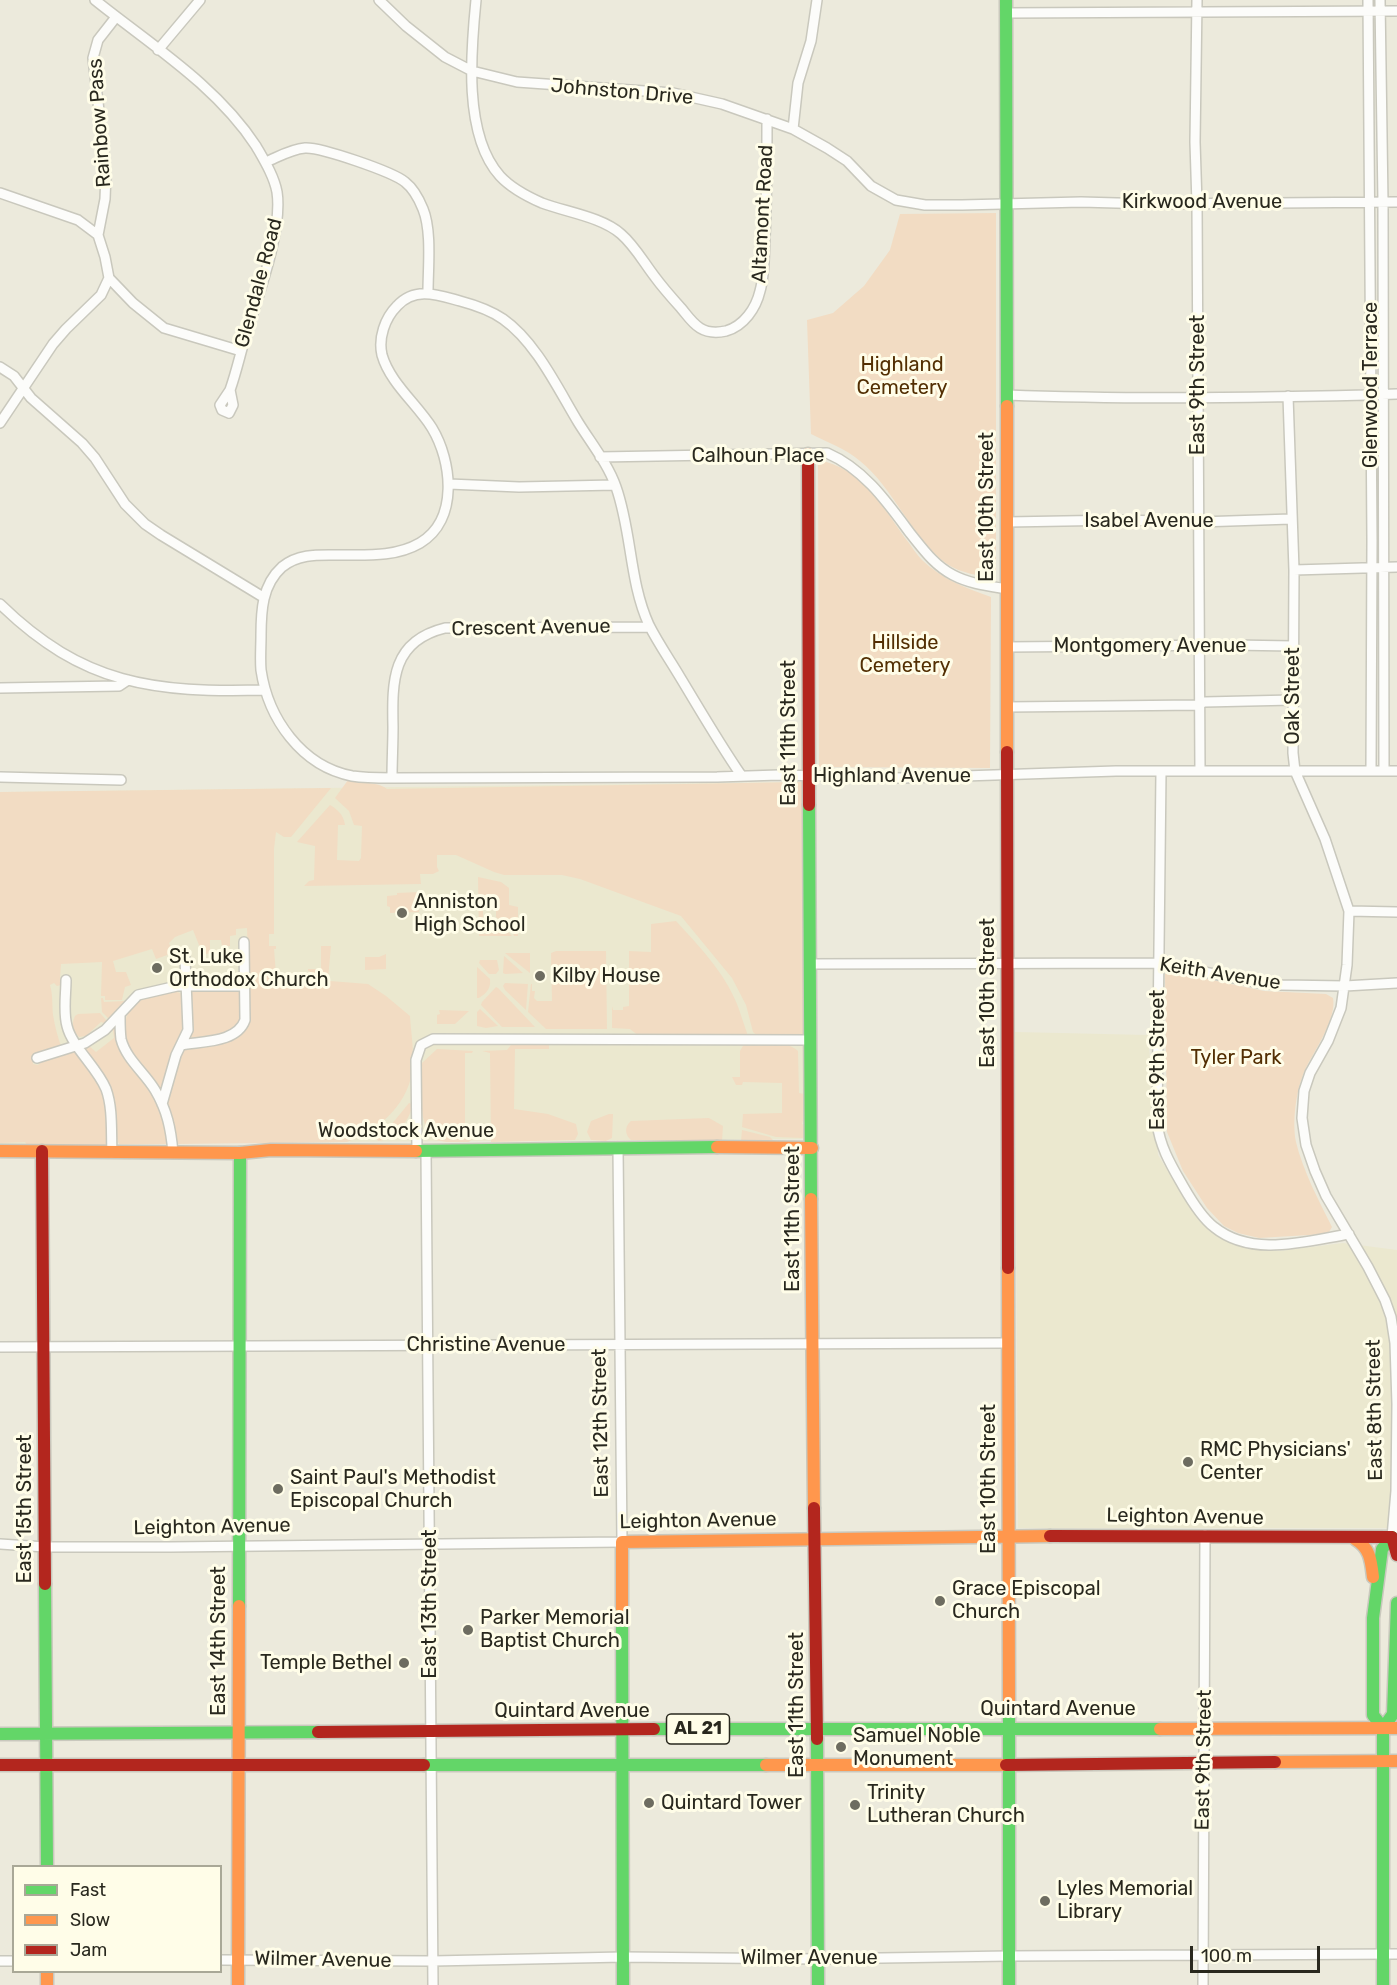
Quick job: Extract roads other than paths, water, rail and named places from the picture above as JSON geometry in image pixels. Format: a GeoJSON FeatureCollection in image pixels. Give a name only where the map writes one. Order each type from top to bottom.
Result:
{"type":"FeatureCollection","features":[{"type":"Feature","properties":{"kind":"main road","name":"East 10th Street"},"geometry":{"type":"LineString","coordinates":[[1006,6],[1009,1985]]}},
{"type":"Feature","properties":{"kind":"main road","name":"East 11th Street"},"geometry":{"type":"LineString","coordinates":[[808,454],[810,1040],[818,1728],[818,1985]]}},
{"type":"Feature","properties":{"kind":"main road","name":"Woodstock Avenue"},"geometry":{"type":"LineString","coordinates":[[0,1151],[240,1153],[271,1150],[812,1148]]}},
{"type":"Feature","properties":{"kind":"main road","name":"East 15th Street"},"geometry":{"type":"LineString","coordinates":[[42,1151],[47,1865]]}},
{"type":"Feature","properties":{"kind":"main road","name":"East 14th Street"},"geometry":{"type":"LineString","coordinates":[[238,1985],[240,1153]]}},
{"type":"Feature","properties":{"kind":"main road","name":"Leighton Avenue"},"geometry":{"type":"LineString","coordinates":[[622,1542],[1009,1536],[1205,1535],[1395,1538]]}},
{"type":"Feature","properties":{"kind":"main road"},"geometry":{"type":"LineString","coordinates":[[1353,1538],[1364,1544],[1370,1553],[1375,1599]]}},
{"type":"Feature","properties":{"kind":"main road","name":"East 8th Street"},"geometry":{"type":"LineString","coordinates":[[1395,1538],[1397,1555]]}},
{"type":"Feature","properties":{"kind":"main road","name":"East 8th Street"},"geometry":{"type":"LineString","coordinates":[[1383,1728],[1372,1715],[1373,1618],[1382,1550],[1395,1538]]}},
{"type":"Feature","properties":{"kind":"main road","name":"East 12th Street"},"geometry":{"type":"LineString","coordinates":[[622,1542],[623,1985]]}},
{"type":"Feature","properties":{"kind":"main road"},"geometry":{"type":"LineString","coordinates":[[1383,1985],[1383,1728],[1393,1714],[1397,1603]]}},
{"type":"Feature","properties":{"kind":"main road","name":"Quintard Avenue"},"geometry":{"type":"LineString","coordinates":[[0,1734],[818,1728],[1009,1730],[1397,1728]]}},
{"type":"Feature","properties":{"kind":"main road","name":"AL 21"},"geometry":{"type":"LineString","coordinates":[[0,1765],[1009,1765],[1397,1761]]}},
{"type":"Feature","properties":{"kind":"street","name":"Glendale Road"},"geometry":{"type":"LineString","coordinates":[[95,0],[209,90],[230,111],[266,162],[276,189],[278,207],[274,234],[230,390]]}},
{"type":"Feature","properties":{"kind":"street"},"geometry":{"type":"LineString","coordinates":[[158,50],[200,0]]}},
{"type":"Feature","properties":{"kind":"street","name":"Johnston Drive"},"geometry":{"type":"LineString","coordinates":[[379,0],[406,26],[445,57],[471,71],[517,82],[687,95],[793,129],[847,161],[871,186],[896,200],[925,205],[1006,205]]}},
{"type":"Feature","properties":{"kind":"street","name":"Altamont Road"},"geometry":{"type":"LineString","coordinates":[[476,0],[471,71],[472,100],[486,153],[501,177],[533,199],[605,224],[621,234],[692,322],[709,332],[720,333],[740,324],[753,309],[760,292],[767,204],[767,119]]}},
{"type":"Feature","properties":{"kind":"street"},"geometry":{"type":"LineString","coordinates":[[793,129],[798,83],[811,40],[817,0]]}},
{"type":"Feature","properties":{"kind":"street","name":"East 9th Street"},"geometry":{"type":"LineString","coordinates":[[1197,0],[1195,142],[1200,771]]}},
{"type":"Feature","properties":{"kind":"street","name":"Glenwood Terrace"},"geometry":{"type":"LineString","coordinates":[[1368,0],[1372,502],[1371,771]]}},
{"type":"Feature","properties":{"kind":"street","name":"Glenwood Terrace"},"geometry":{"type":"LineString","coordinates":[[1380,0],[1384,394],[1384,771]]}},
{"type":"Feature","properties":{"kind":"street"},"geometry":{"type":"LineString","coordinates":[[1006,6],[1197,10],[1397,10]]}},
{"type":"Feature","properties":{"kind":"street","name":"Rainbow Pass"},"geometry":{"type":"LineString","coordinates":[[98,235],[105,199],[106,173],[93,58],[98,40],[116,17]]}},
{"type":"Feature","properties":{"kind":"street"},"geometry":{"type":"LineString","coordinates":[[266,162],[291,151],[307,148],[381,170],[407,184],[414,190],[426,216],[428,292]]}},
{"type":"Feature","properties":{"kind":"street"},"geometry":{"type":"LineString","coordinates":[[0,193],[78,220],[98,235],[109,278],[133,303],[164,328],[241,351]]}},
{"type":"Feature","properties":{"kind":"street","name":"Kirkwood Avenue"},"geometry":{"type":"LineString","coordinates":[[1006,205],[1081,202],[1197,204],[1397,202]]}},
{"type":"Feature","properties":{"kind":"street"},"geometry":{"type":"LineString","coordinates":[[0,423],[60,336],[101,296],[109,278]]}},
{"type":"Feature","properties":{"kind":"street"},"geometry":{"type":"LineString","coordinates":[[0,367],[14,376],[31,398],[82,443],[95,458],[125,504],[145,524],[263,597],[275,574],[300,558],[384,555],[418,545],[438,525],[446,509],[448,484],[442,449],[425,417],[390,374],[380,344],[382,334],[394,308],[411,295],[428,292],[485,309],[503,319],[535,353],[600,457],[615,485],[625,521],[639,601],[650,627],[722,748],[741,775]]}},
{"type":"Feature","properties":{"kind":"street"},"geometry":{"type":"LineString","coordinates":[[1007,395],[1197,398],[1351,397],[1397,394]]}},
{"type":"Feature","properties":{"kind":"street","name":"Oak Street"},"geometry":{"type":"LineString","coordinates":[[1288,396],[1294,570],[1293,753],[1295,771],[1325,839],[1349,911],[1345,986]]}},
{"type":"Feature","properties":{"kind":"street","name":"Calhoun Place"},"geometry":{"type":"LineString","coordinates":[[600,457],[827,453],[839,458],[864,476],[936,564],[952,575],[972,583],[1007,589]]}},
{"type":"Feature","properties":{"kind":"street"},"geometry":{"type":"LineString","coordinates":[[448,484],[519,487],[615,485]]}},
{"type":"Feature","properties":{"kind":"street"},"geometry":{"type":"LineString","coordinates":[[1372,502],[1384,502]]}},
{"type":"Feature","properties":{"kind":"street","name":"Isabel Avenue"},"geometry":{"type":"LineString","coordinates":[[1007,522],[1120,520],[1199,522],[1291,519]]}},
{"type":"Feature","properties":{"kind":"street"},"geometry":{"type":"LineString","coordinates":[[1294,570],[1397,567]]}},
{"type":"Feature","properties":{"kind":"street","name":"Highland Avenue"},"geometry":{"type":"LineString","coordinates":[[263,597],[261,667],[265,690],[274,714],[284,730],[303,751],[319,763],[337,772],[363,777],[717,777],[741,775],[914,778],[1116,771],[1397,771]]}},
{"type":"Feature","properties":{"kind":"street"},"geometry":{"type":"LineString","coordinates":[[0,604],[27,630],[66,656],[103,674],[157,687],[195,690],[265,690]]}},
{"type":"Feature","properties":{"kind":"street","name":"Crescent Avenue"},"geometry":{"type":"LineString","coordinates":[[392,778],[394,676],[405,651],[419,638],[431,631],[446,628],[650,627]]}},
{"type":"Feature","properties":{"kind":"street","name":"Montgomery Avenue"},"geometry":{"type":"LineString","coordinates":[[1007,647],[1293,646]]}},
{"type":"Feature","properties":{"kind":"street"},"geometry":{"type":"LineString","coordinates":[[1371,678],[1384,678]]}},
{"type":"Feature","properties":{"kind":"street"},"geometry":{"type":"LineString","coordinates":[[0,688],[119,686],[128,680]]}},
{"type":"Feature","properties":{"kind":"street"},"geometry":{"type":"LineString","coordinates":[[1007,707],[1199,705],[1204,702],[1293,700]]}},
{"type":"Feature","properties":{"kind":"street","name":"East 9th Street"},"geometry":{"type":"LineString","coordinates":[[1161,772],[1157,1123],[1159,1140],[1166,1157],[1190,1197],[1212,1226],[1228,1237],[1258,1245],[1288,1244],[1349,1234]]}},
{"type":"Feature","properties":{"kind":"street"},"geometry":{"type":"LineString","coordinates":[[0,777],[121,780]]}},
{"type":"Feature","properties":{"kind":"street"},"geometry":{"type":"LineString","coordinates":[[1349,911],[1397,912]]}},
{"type":"Feature","properties":{"kind":"street"},"geometry":{"type":"LineString","coordinates":[[182,1045],[230,1036],[243,1027],[245,1020],[244,942]]}},
{"type":"Feature","properties":{"kind":"street"},"geometry":{"type":"LineString","coordinates":[[162,1104],[176,1055],[188,1030],[185,958]]}},
{"type":"Feature","properties":{"kind":"street","name":"Keith Avenue"},"geometry":{"type":"LineString","coordinates":[[810,964],[1158,963],[1260,983],[1345,986],[1397,983]]}},
{"type":"Feature","properties":{"kind":"street"},"geometry":{"type":"LineString","coordinates":[[66,980],[67,1025],[71,1037],[99,1075],[107,1090],[112,1153]]}},
{"type":"Feature","properties":{"kind":"street"},"geometry":{"type":"LineString","coordinates":[[37,1058],[85,1043],[105,1030],[138,995],[187,985],[245,986]]}},
{"type":"Feature","properties":{"kind":"street","name":"East 8th Street"},"geometry":{"type":"LineString","coordinates":[[1345,986],[1335,1025],[1304,1091],[1302,1118],[1306,1144],[1326,1196],[1385,1300],[1390,1317],[1395,1343],[1395,1538]]}},
{"type":"Feature","properties":{"kind":"street"},"geometry":{"type":"LineString","coordinates":[[120,1015],[121,1039],[128,1055],[155,1089],[171,1126],[173,1153]]}},
{"type":"Feature","properties":{"kind":"street","name":"East 13th Street"},"geometry":{"type":"LineString","coordinates":[[433,1985],[427,1344],[416,1060],[421,1045],[433,1039],[810,1040]]}},
{"type":"Feature","properties":{"kind":"street","name":"East 12th Street"},"geometry":{"type":"LineString","coordinates":[[618,1149],[622,1542]]}},
{"type":"Feature","properties":{"kind":"street","name":"Christine Avenue"},"geometry":{"type":"LineString","coordinates":[[0,1347],[1008,1342]]}},
{"type":"Feature","properties":{"kind":"street","name":"East 9th Street"},"geometry":{"type":"LineString","coordinates":[[1203,1985],[1205,1535]]}},
{"type":"Feature","properties":{"kind":"street","name":"Leighton Avenue"},"geometry":{"type":"LineString","coordinates":[[0,1544],[45,1547],[622,1542]]}},
{"type":"Feature","properties":{"kind":"street","name":"Wilmer Avenue"},"geometry":{"type":"LineString","coordinates":[[222,1960],[433,1961],[1397,1954]]}},
{"type":"Feature","properties":{"kind":"place","name":"Anniston High School"},"geometry":{"type":"Point","coordinates":[402,913]}},
{"type":"Feature","properties":{"kind":"place","name":"St. Luke Orthodox Church"},"geometry":{"type":"Point","coordinates":[157,968]}},
{"type":"Feature","properties":{"kind":"place","name":"Kilby House"},"geometry":{"type":"Point","coordinates":[540,976]}},
{"type":"Feature","properties":{"kind":"place","name":"RMC Physicians' Center"},"geometry":{"type":"Point","coordinates":[1188,1462]}},
{"type":"Feature","properties":{"kind":"place","name":"Saint Paul's Methodist Episcopal Church"},"geometry":{"type":"Point","coordinates":[278,1489]}},
{"type":"Feature","properties":{"kind":"place","name":"Grace Episcopal Church"},"geometry":{"type":"Point","coordinates":[940,1601]}},
{"type":"Feature","properties":{"kind":"place","name":"Parker Memorial Baptist Church"},"geometry":{"type":"Point","coordinates":[468,1630]}},
{"type":"Feature","properties":{"kind":"place","name":"Temple Bethel"},"geometry":{"type":"Point","coordinates":[404,1663]}},
{"type":"Feature","properties":{"kind":"place","name":"Samuel Noble Monument"},"geometry":{"type":"Point","coordinates":[841,1747]}},
{"type":"Feature","properties":{"kind":"place","name":"Quintard Tower"},"geometry":{"type":"Point","coordinates":[649,1803]}},
{"type":"Feature","properties":{"kind":"place","name":"Trinity Lutheran Church"},"geometry":{"type":"Point","coordinates":[855,1805]}},
{"type":"Feature","properties":{"kind":"place","name":"Lyles Memorial Library"},"geometry":{"type":"Point","coordinates":[1045,1901]}},
{"type":"Feature","properties":{"kind":"park label","name":"Highland Cemetery"},"geometry":{"type":"Point","coordinates":[902,376]}},
{"type":"Feature","properties":{"kind":"park label","name":"Hillside Cemetery"},"geometry":{"type":"Point","coordinates":[905,654]}},
{"type":"Feature","properties":{"kind":"park label","name":"Tyler Park"},"geometry":{"type":"Point","coordinates":[1236,1058]}}]}
